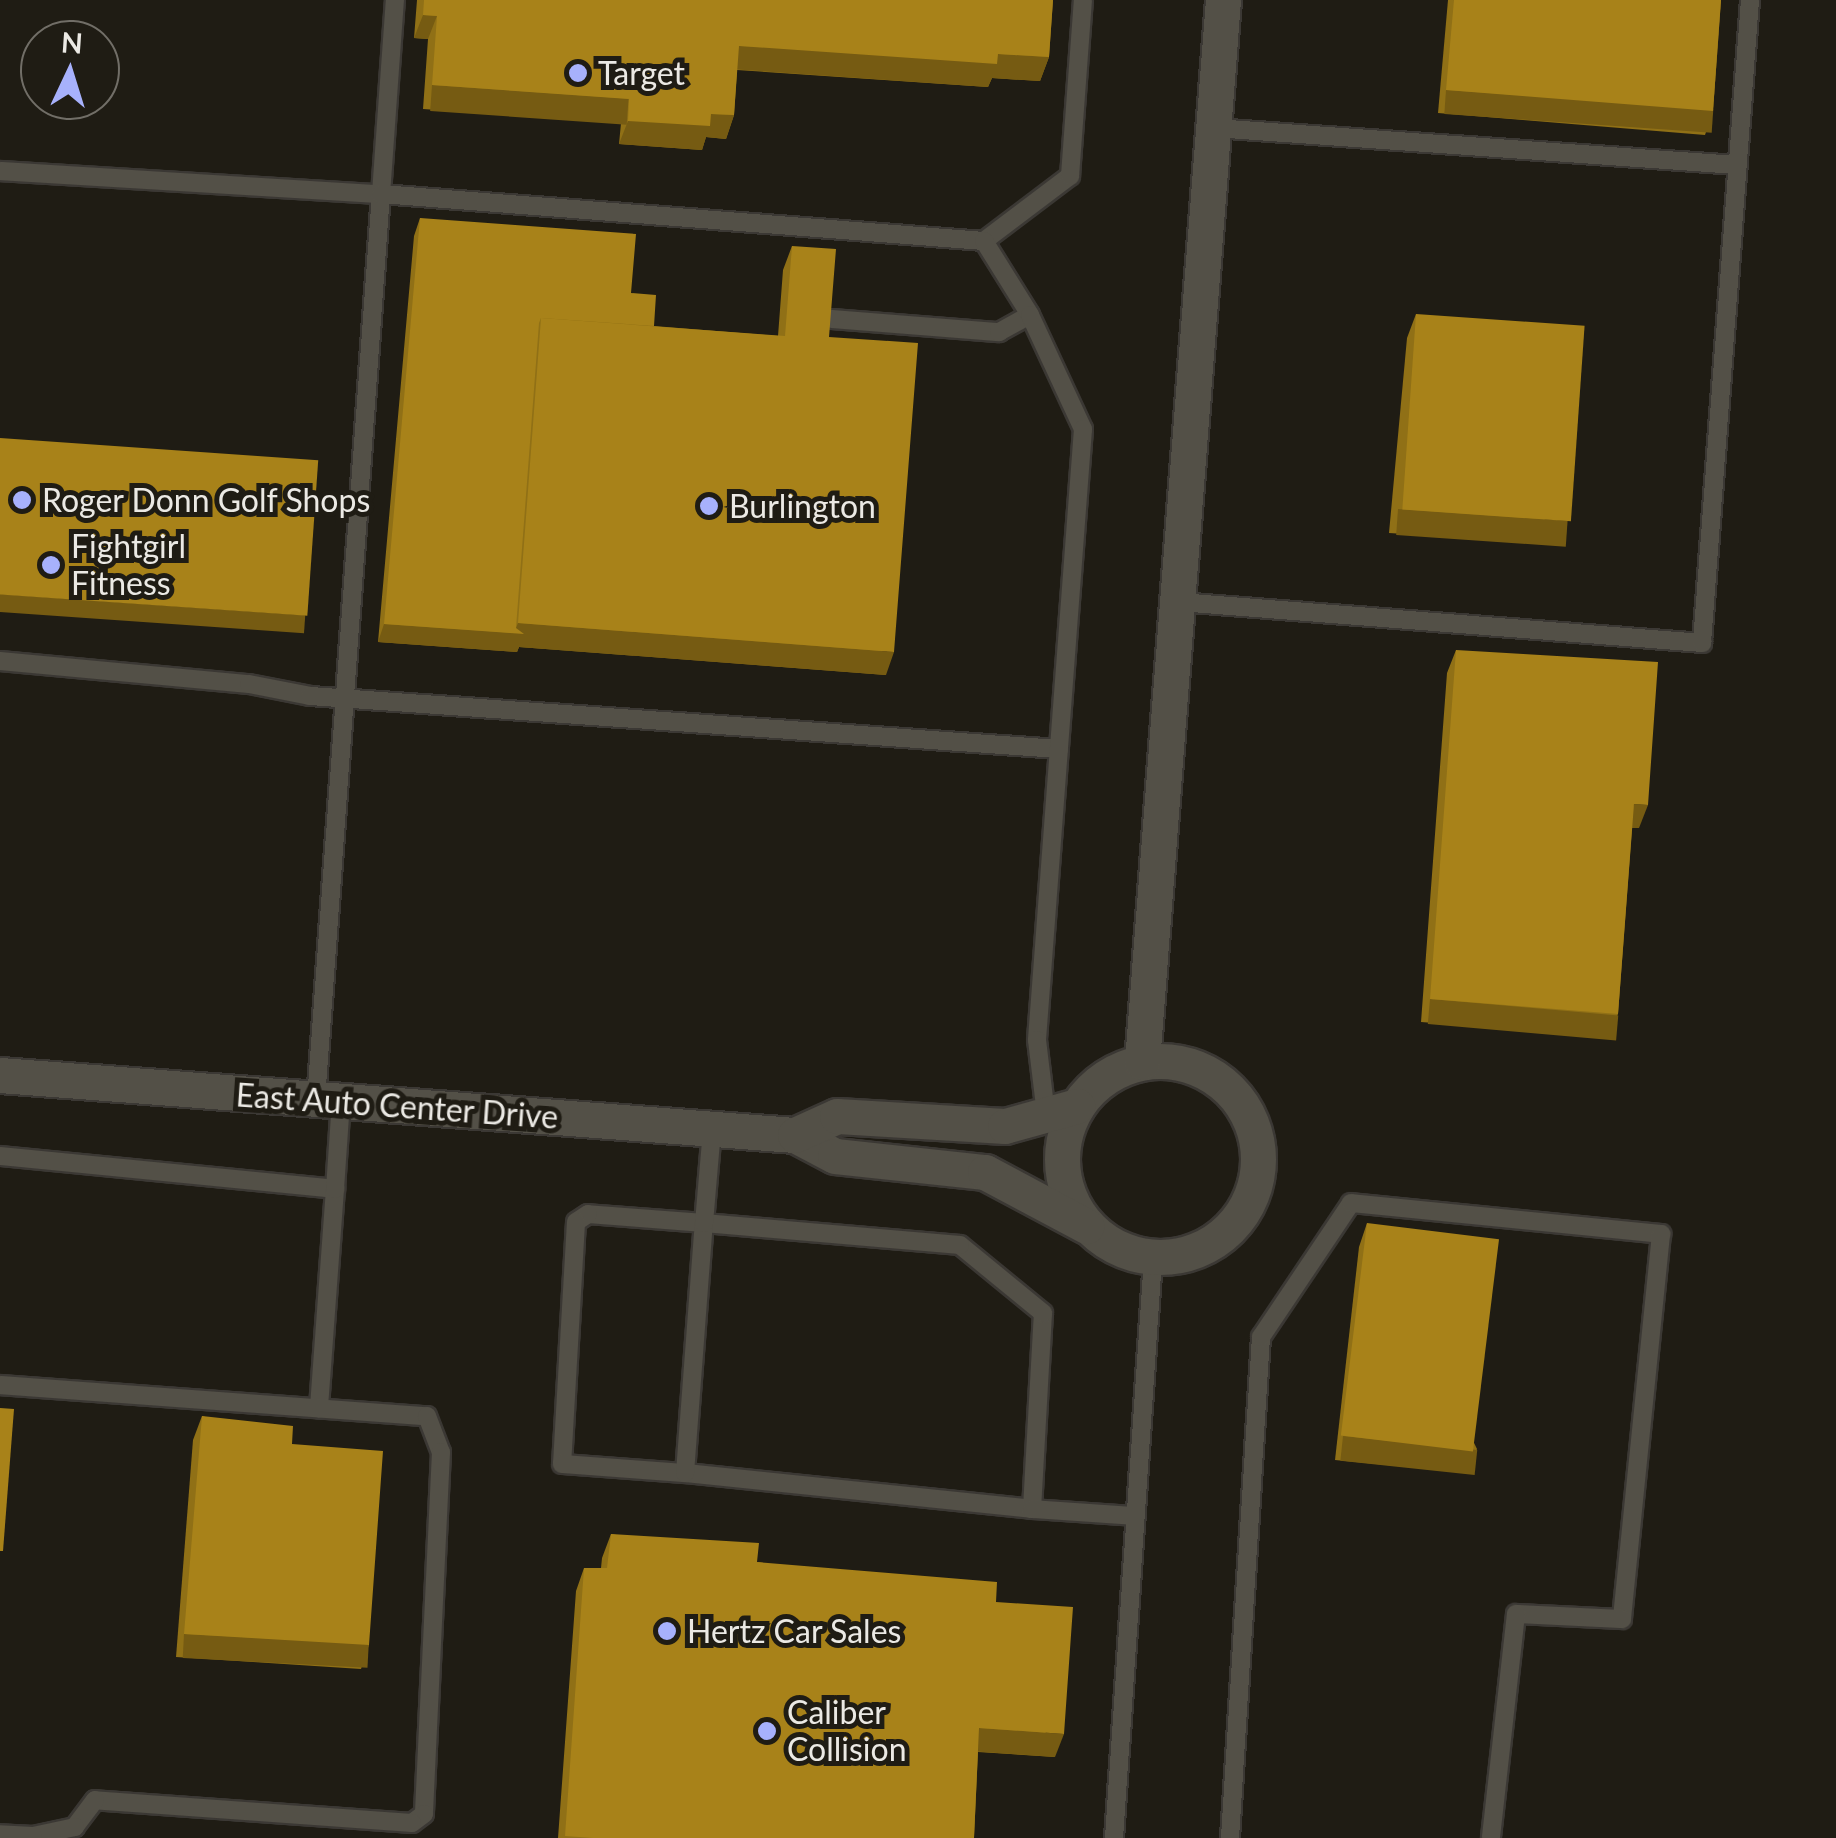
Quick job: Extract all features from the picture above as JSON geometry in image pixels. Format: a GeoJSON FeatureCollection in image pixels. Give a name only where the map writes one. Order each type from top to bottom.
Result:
{"type":"FeatureCollection","features":[{"type":"Feature","properties":{"kind":"street"},"geometry":{"type":"LineString","coordinates":[[1142,1062],[1224,0]]}},
{"type":"Feature","properties":{"kind":"street"},"geometry":{"type":"LineString","coordinates":[[1142,1062],[1189,1065],[1217,1078],[1254,1127],[1259,1157],[1256,1188],[1220,1238],[1193,1252],[1153,1258],[1104,1241],[1086,1226],[1072,1206],[1060,1162],[1062,1110],[1100,1081],[1142,1062]]}},
{"type":"Feature","properties":{"kind":"street","name":"East Auto Center Drive"},"geometry":{"type":"LineString","coordinates":[[0,1075],[795,1135],[835,1156],[985,1172],[1086,1226]]}},
{"type":"Feature","properties":{"kind":"street","name":"East Auto Center Drive"},"geometry":{"type":"LineString","coordinates":[[795,1135],[837,1116],[980,1127],[1062,1110]]}},
{"type":"Feature","properties":{"kind":"lane"},"geometry":{"type":"LineString","coordinates":[[319,1408],[335,1189],[329,1101],[346,698],[395,0]]}},
{"type":"Feature","properties":{"kind":"lane"},"geometry":{"type":"LineString","coordinates":[[0,171],[382,194],[984,240],[1070,176],[1083,0]]}},
{"type":"Feature","properties":{"kind":"lane"},"geometry":{"type":"LineString","coordinates":[[1179,602],[1702,643],[1750,0]]}},
{"type":"Feature","properties":{"kind":"lane"},"geometry":{"type":"LineString","coordinates":[[1214,128],[1737,166]]}},
{"type":"Feature","properties":{"kind":"lane"},"geometry":{"type":"LineString","coordinates":[[984,240],[1030,316],[1084,429],[1038,1040],[1062,1110]]}},
{"type":"Feature","properties":{"kind":"lane"},"geometry":{"type":"LineString","coordinates":[[832,319],[999,332],[1030,316]]}},
{"type":"Feature","properties":{"kind":"lane"},"geometry":{"type":"LineString","coordinates":[[0,660],[346,698],[1060,749]]}},
{"type":"Feature","properties":{"kind":"lane"},"geometry":{"type":"LineString","coordinates":[[686,1473],[712,1129]]}},
{"type":"Feature","properties":{"kind":"lane"},"geometry":{"type":"LineString","coordinates":[[0,1156],[335,1189]]}},
{"type":"Feature","properties":{"kind":"lane"},"geometry":{"type":"LineString","coordinates":[[1230,1838],[1261,1337],[1351,1203],[1661,1234],[1622,1619],[1516,1614],[1491,1838]]}},
{"type":"Feature","properties":{"kind":"lane"},"geometry":{"type":"LineString","coordinates":[[1032,1509],[1043,1314],[960,1245],[588,1214],[576,1222],[562,1464],[1032,1509],[1135,1516]]}},
{"type":"Feature","properties":{"kind":"lane"},"geometry":{"type":"LineString","coordinates":[[1114,1838],[1153,1258]]}},
{"type":"Feature","properties":{"kind":"lane"},"geometry":{"type":"LineString","coordinates":[[0,1385],[428,1416],[441,1452],[424,1814],[412,1823],[95,1800],[75,1827],[34,1836],[0,1834]]}},
{"type":"Feature","properties":{"kind":"building","name":"Target"},"geometry":{"type":"Polygon","coordinates":[[[424,0],[1053,0],[1049,57],[998,54],[997,64],[739,46],[734,115],[711,114],[710,126],[628,121],[629,99],[432,85],[437,16],[423,15],[424,0]]]}},
{"type":"Feature","properties":{"kind":"building"},"geometry":{"type":"Polygon","coordinates":[[[1454,0],[1721,0],[1713,111],[1446,90],[1454,0]]]}},
{"type":"Feature","properties":{"kind":"building"},"geometry":{"type":"Polygon","coordinates":[[[420,218],[636,234],[631,293],[656,295],[654,326],[541,318],[539,323],[516,628],[524,634],[384,624],[420,218]]]}},
{"type":"Feature","properties":{"kind":"building","name":"Burlington"},"geometry":{"type":"Polygon","coordinates":[[[792,246],[836,249],[829,337],[918,343],[894,652],[518,623],[541,318],[785,336],[792,246]]]}},
{"type":"Feature","properties":{"kind":"building"},"geometry":{"type":"Polygon","coordinates":[[[1416,314],[1585,326],[1571,521],[1402,510],[1416,314]]]}},
{"type":"Feature","properties":{"kind":"building"},"geometry":{"type":"Polygon","coordinates":[[[0,438],[318,460],[307,616],[0,594],[0,438]]]}},
{"type":"Feature","properties":{"kind":"building"},"geometry":{"type":"Polygon","coordinates":[[[1456,650],[1658,662],[1648,805],[1634,804],[1618,1014],[1430,999],[1456,650]]]}},
{"type":"Feature","properties":{"kind":"building"},"geometry":{"type":"Polygon","coordinates":[[[1367,1223],[1499,1239],[1473,1452],[1341,1435],[1367,1223]]]}},
{"type":"Feature","properties":{"kind":"building"},"geometry":{"type":"Polygon","coordinates":[[[0,1408],[14,1409],[3,1551],[0,1551],[0,1408]]]}},
{"type":"Feature","properties":{"kind":"building"},"geometry":{"type":"Polygon","coordinates":[[[202,1416],[293,1426],[292,1444],[383,1451],[369,1645],[184,1634],[202,1416]]]}},
{"type":"Feature","properties":{"kind":"building"},"geometry":{"type":"Polygon","coordinates":[[[611,1534],[759,1543],[757,1562],[997,1582],[996,1602],[1073,1607],[1064,1734],[979,1728],[974,1838],[565,1836],[584,1568],[607,1568],[611,1534]]]}},
{"type":"Feature","properties":{"kind":"place","name":"Target"},"geometry":{"type":"Point","coordinates":[578,73]}},
{"type":"Feature","properties":{"kind":"place","name":"Roger Donn Golf Shops"},"geometry":{"type":"Point","coordinates":[22,500]}},
{"type":"Feature","properties":{"kind":"place","name":"Burlington"},"geometry":{"type":"Point","coordinates":[709,506]}},
{"type":"Feature","properties":{"kind":"place","name":"Fightgirl Fitness"},"geometry":{"type":"Point","coordinates":[51,565]}},
{"type":"Feature","properties":{"kind":"place","name":"Hertz Car Sales"},"geometry":{"type":"Point","coordinates":[667,1631]}},
{"type":"Feature","properties":{"kind":"place","name":"Caliber Collision"},"geometry":{"type":"Point","coordinates":[767,1731]}}]}
